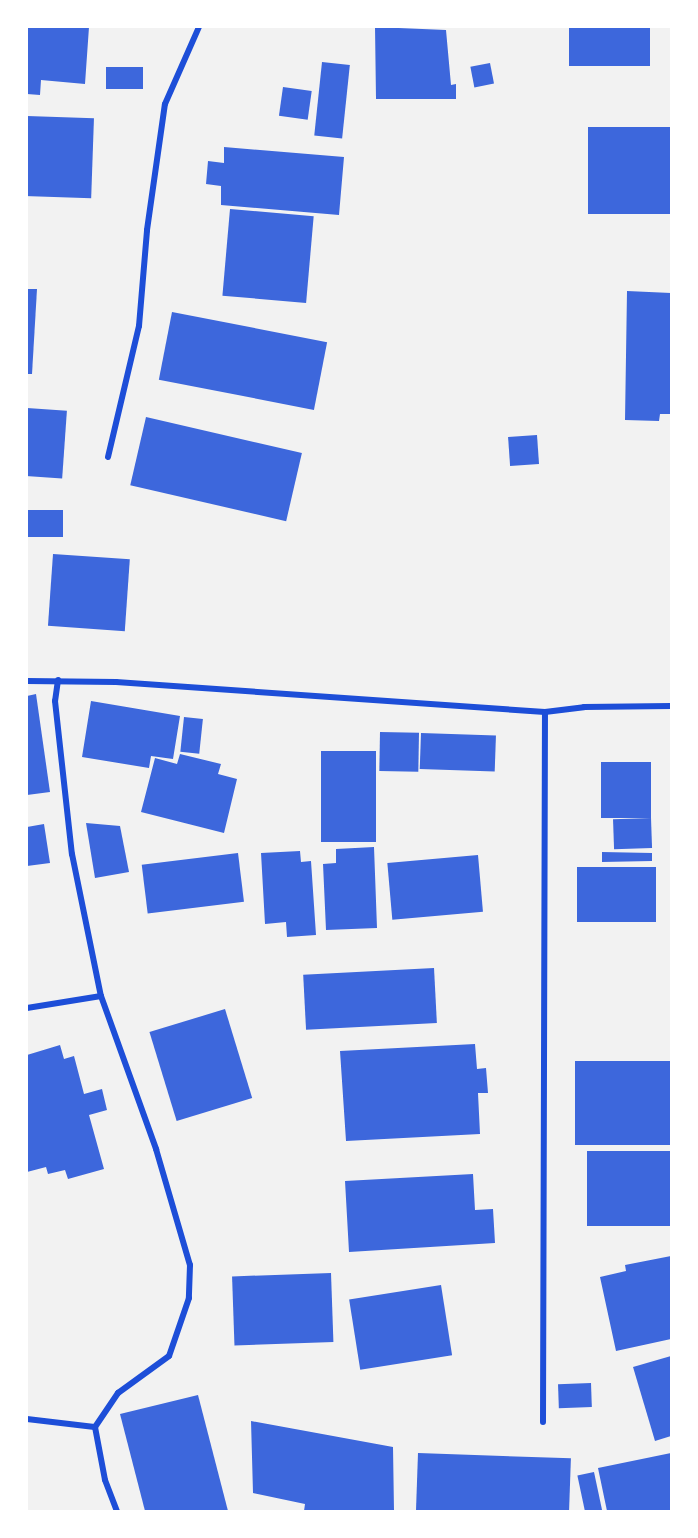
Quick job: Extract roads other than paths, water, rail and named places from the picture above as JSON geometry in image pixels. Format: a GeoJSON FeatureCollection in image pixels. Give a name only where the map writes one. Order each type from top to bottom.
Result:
{"type":"FeatureCollection","features":[{"type":"Feature","properties":{"kind":"street"},"geometry":{"type":"LineString","coordinates":[[108,457],[139,326],[147,230],[165,104],[200,27]]}},
{"type":"Feature","properties":{"kind":"street"},"geometry":{"type":"LineString","coordinates":[[58,680],[55,701],[72,854],[101,996],[156,1149],[190,1265],[189,1298],[169,1356],[118,1393],[95,1427],[105,1480],[117,1511]]}},
{"type":"Feature","properties":{"kind":"street"},"geometry":{"type":"LineString","coordinates":[[27,681],[58,680],[545,712],[584,707],[671,706]]}},
{"type":"Feature","properties":{"kind":"street"},"geometry":{"type":"LineString","coordinates":[[543,1422],[545,712]]}},
{"type":"Feature","properties":{"kind":"street"},"geometry":{"type":"LineString","coordinates":[[27,1008],[101,996]]}},
{"type":"Feature","properties":{"kind":"street"},"geometry":{"type":"LineString","coordinates":[[27,1419],[95,1427]]}}]}
